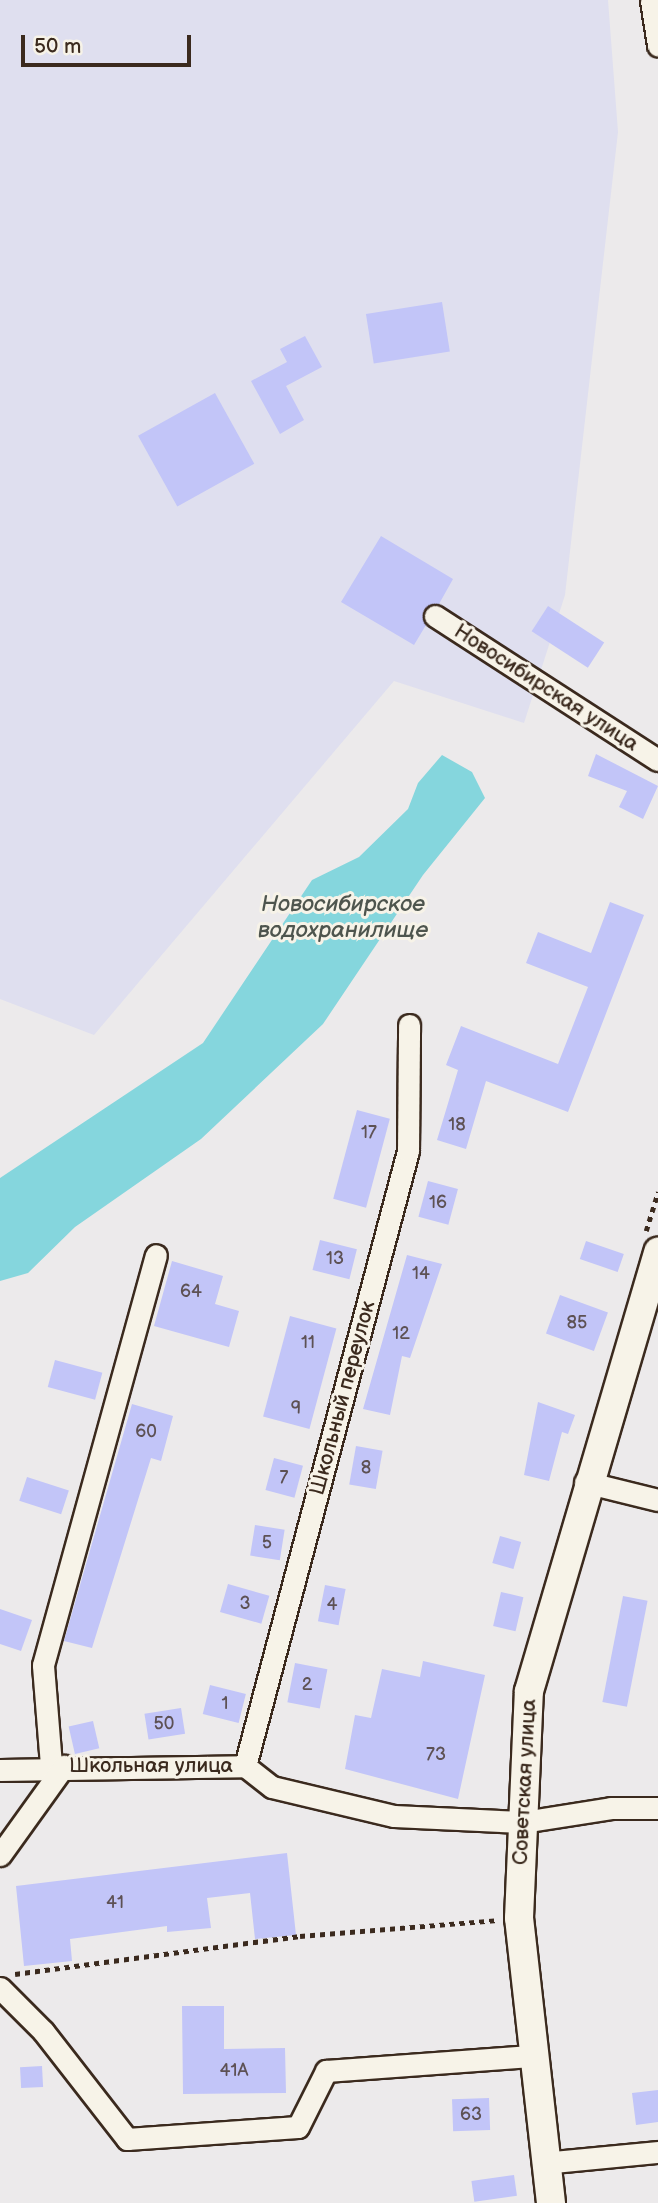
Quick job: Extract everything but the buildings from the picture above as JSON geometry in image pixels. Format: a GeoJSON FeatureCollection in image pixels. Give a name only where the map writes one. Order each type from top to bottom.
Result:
{"type":"FeatureCollection","features":[{"type":"Feature","properties":{"kind":"main road","name":"Советская улица"},"geometry":{"type":"LineString","coordinates":[[551,2203],[543,2163],[530,2056],[519,1918],[529,1691],[585,1482],[658,1251]]}},
{"type":"Feature","properties":{"kind":"street"},"geometry":{"type":"LineString","coordinates":[[651,0],[658,44]]}},
{"type":"Feature","properties":{"kind":"street","name":"Новосибирская улица"},"geometry":{"type":"LineString","coordinates":[[435,616],[658,760]]}},
{"type":"Feature","properties":{"kind":"street","name":"Школьный переулок"},"geometry":{"type":"LineString","coordinates":[[245,1766],[408,1152],[410,1026]]}},
{"type":"Feature","properties":{"kind":"street","name":"Школьная улица"},"geometry":{"type":"LineString","coordinates":[[58,1765],[43,1665],[156,1255]]}},
{"type":"Feature","properties":{"kind":"street"},"geometry":{"type":"LineString","coordinates":[[585,1482],[658,1500]]}},
{"type":"Feature","properties":{"kind":"street"},"geometry":{"type":"LineString","coordinates":[[0,1856],[58,1765]]}},
{"type":"Feature","properties":{"kind":"street","name":"Школьная улица"},"geometry":{"type":"LineString","coordinates":[[0,1770],[58,1765],[245,1766],[272,1787],[394,1816],[523,1822],[611,1808],[658,1808]]}},
{"type":"Feature","properties":{"kind":"street"},"geometry":{"type":"LineString","coordinates":[[0,1988],[43,2031],[127,2139],[298,2127],[326,2071],[530,2056]]}},
{"type":"Feature","properties":{"kind":"street"},"geometry":{"type":"LineString","coordinates":[[543,2163],[658,2152]]}},
{"type":"Feature","properties":{"kind":"path"},"geometry":{"type":"LineString","coordinates":[[0,1976],[300,1936],[519,1918]]}},
{"type":"Feature","properties":{"kind":"shaded area"},"geometry":{"type":"Polygon","coordinates":[[[0,0],[608,0],[618,132],[565,595],[524,723],[394,681],[94,1035],[0,999],[0,0]]]}},
{"type":"Feature","properties":{"kind":"water","name":"Новосибирское водохранилище"},"geometry":{"type":"Polygon","coordinates":[[[442,755],[472,772],[485,798],[423,875],[323,1024],[201,1139],[75,1227],[28,1273],[0,1281],[0,1178],[203,1043],[312,880],[359,857],[408,809],[418,783],[442,755]]]}}]}
